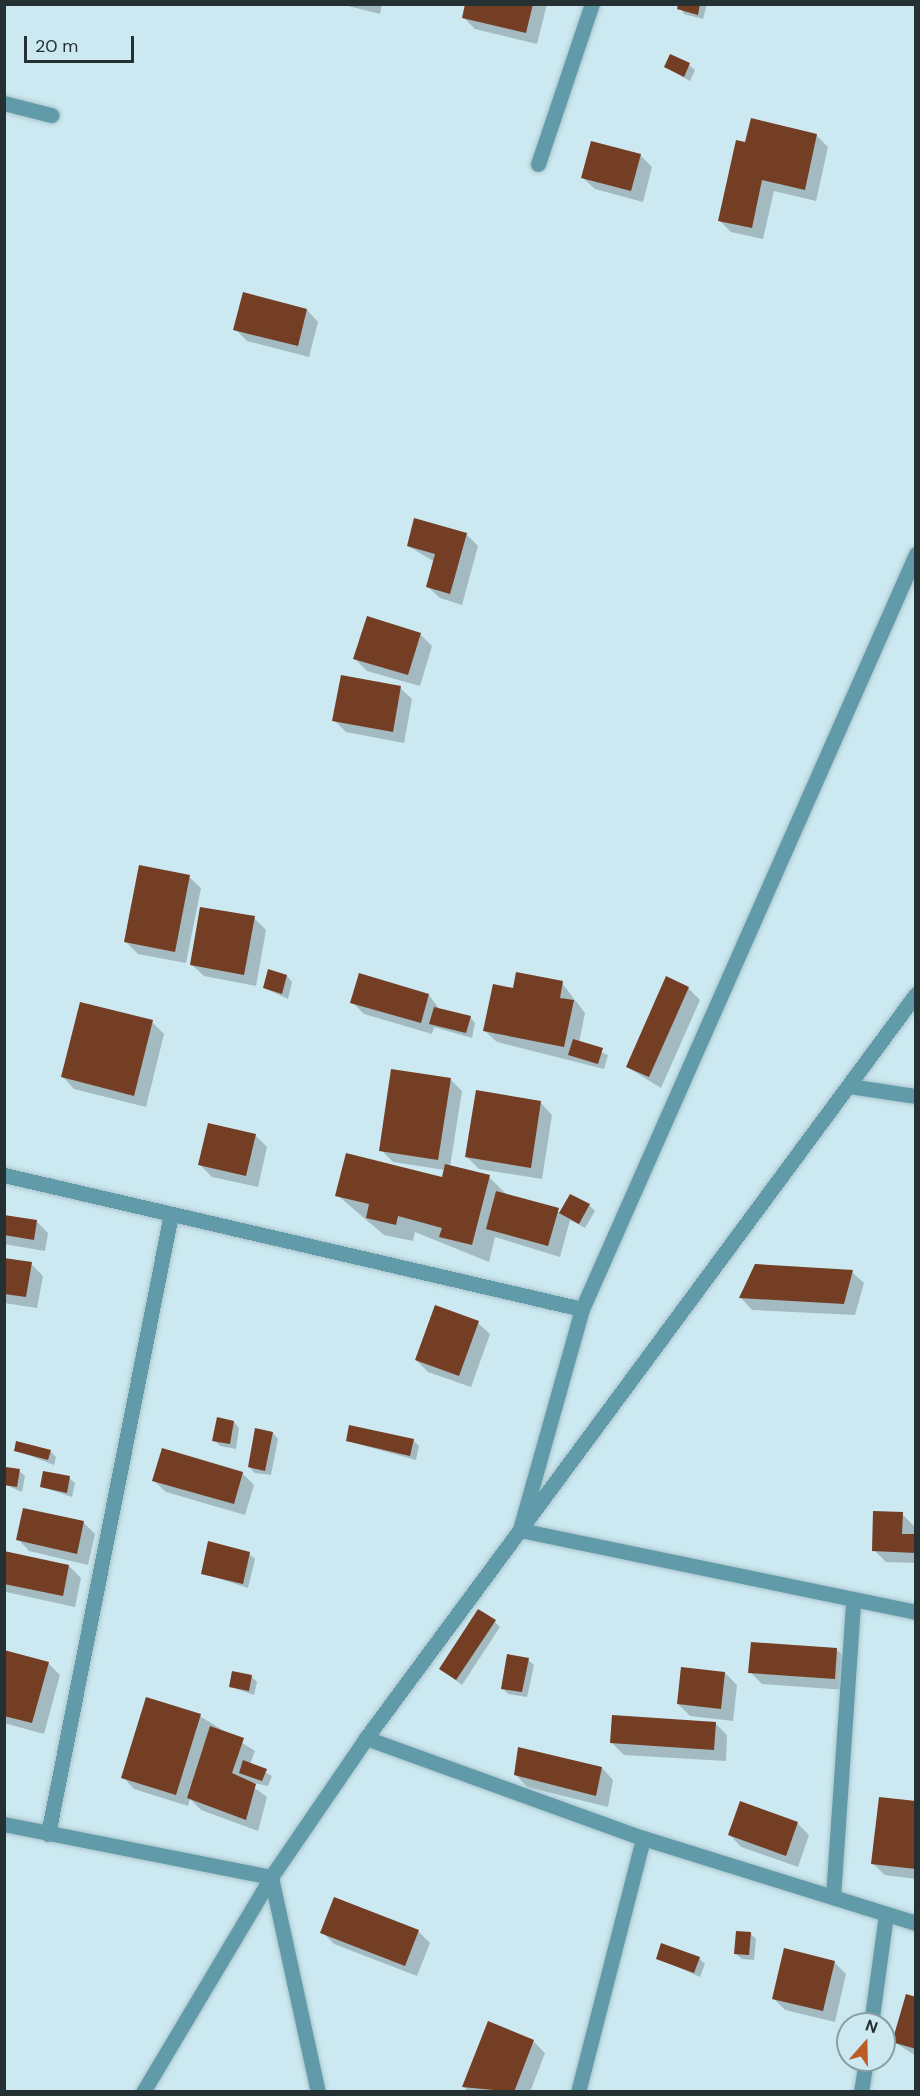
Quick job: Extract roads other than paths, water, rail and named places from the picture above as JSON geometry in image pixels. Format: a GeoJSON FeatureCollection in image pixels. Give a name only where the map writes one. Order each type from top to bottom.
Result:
{"type":"FeatureCollection","features":[{"type":"Feature","properties":{"kind":"street"},"geometry":{"type":"LineString","coordinates":[[538,164],[592,4]]}},
{"type":"Feature","properties":{"kind":"street"},"geometry":{"type":"LineString","coordinates":[[4,103],[51,116]]}},
{"type":"Feature","properties":{"kind":"street"},"geometry":{"type":"LineString","coordinates":[[520,1530],[582,1309],[915,554]]}},
{"type":"Feature","properties":{"kind":"street"},"geometry":{"type":"LineString","coordinates":[[143,2091],[271,1878],[366,1738],[915,994]]}},
{"type":"Feature","properties":{"kind":"street"},"geometry":{"type":"LineString","coordinates":[[849,1086],[915,1096]]}},
{"type":"Feature","properties":{"kind":"street"},"geometry":{"type":"LineString","coordinates":[[4,1175],[582,1309]]}},
{"type":"Feature","properties":{"kind":"street"},"geometry":{"type":"LineString","coordinates":[[48,1834],[171,1214]]}},
{"type":"Feature","properties":{"kind":"street"},"geometry":{"type":"LineString","coordinates":[[520,1530],[915,1611]]}},
{"type":"Feature","properties":{"kind":"street"},"geometry":{"type":"LineString","coordinates":[[833,1897],[853,1600]]}},
{"type":"Feature","properties":{"kind":"street"},"geometry":{"type":"LineString","coordinates":[[366,1738],[643,1838],[915,1923]]}},
{"type":"Feature","properties":{"kind":"street"},"geometry":{"type":"LineString","coordinates":[[4,1824],[271,1878]]}},
{"type":"Feature","properties":{"kind":"street"},"geometry":{"type":"LineString","coordinates":[[578,2091],[643,1838]]}},
{"type":"Feature","properties":{"kind":"street"},"geometry":{"type":"LineString","coordinates":[[271,1878],[318,2091]]}},
{"type":"Feature","properties":{"kind":"street"},"geometry":{"type":"LineString","coordinates":[[873,2012],[886,1914]]}},
{"type":"Feature","properties":{"kind":"street"},"geometry":{"type":"LineString","coordinates":[[861,2091],[864,2072]]}}]}
